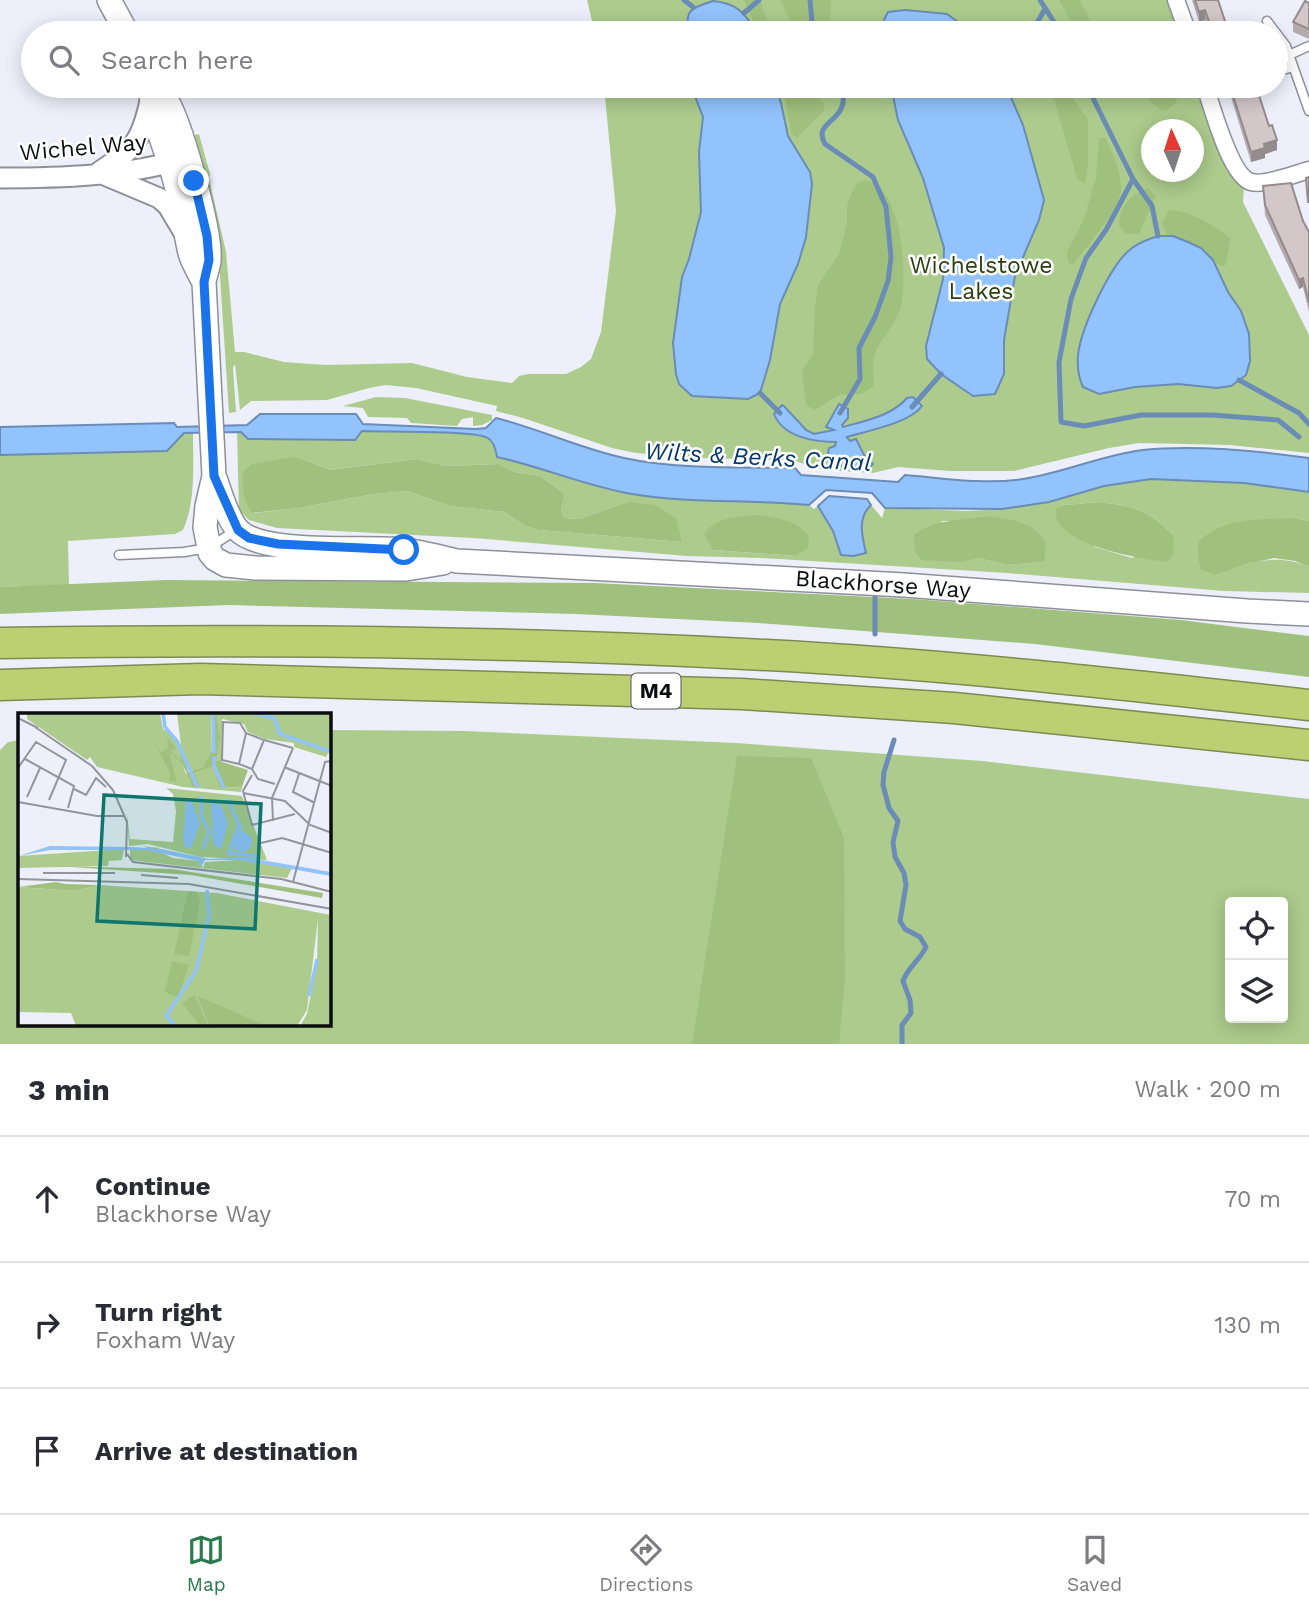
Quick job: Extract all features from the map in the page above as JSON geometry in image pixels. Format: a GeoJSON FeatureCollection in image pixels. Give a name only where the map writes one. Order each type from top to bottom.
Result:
{"type":"FeatureCollection","features":[{"type":"Feature","properties":{"kind":"highway","name":"M4"},"geometry":{"type":"LineString","coordinates":[[0,643],[208,640],[481,644],[745,654],[1033,675],[1309,705]]}},
{"type":"Feature","properties":{"kind":"highway","name":"M4"},"geometry":{"type":"LineString","coordinates":[[0,685],[200,679],[742,694],[954,708],[1309,745]]}},
{"type":"Feature","properties":{"kind":"main road"},"geometry":{"type":"LineString","coordinates":[[109,0],[120,21]]}},
{"type":"Feature","properties":{"kind":"main road"},"geometry":{"type":"LineString","coordinates":[[166,98],[170,107],[179,160],[191,255],[204,282]]}},
{"type":"Feature","properties":{"kind":"main road"},"geometry":{"type":"LineString","coordinates":[[179,160],[207,236],[209,260],[204,282],[214,476],[206,517],[208,548]]}},
{"type":"Feature","properties":{"kind":"main road"},"geometry":{"type":"LineString","coordinates":[[214,476],[246,535]]}},
{"type":"Feature","properties":{"kind":"main road","name":"Blackhorse Way"},"geometry":{"type":"LineString","coordinates":[[246,535],[306,547],[404,550],[457,561],[904,585],[1309,614]]}},
{"type":"Feature","properties":{"kind":"main road","name":"Blackhorse Way"},"geometry":{"type":"LineString","coordinates":[[208,548],[215,559],[226,565],[256,568],[406,569],[457,561]]}},
{"type":"Feature","properties":{"kind":"street"},"geometry":{"type":"LineString","coordinates":[[1176,0],[1184,21]]}},
{"type":"Feature","properties":{"kind":"street"},"geometry":{"type":"LineString","coordinates":[[99,173],[137,142],[146,124],[150,98]]}},
{"type":"Feature","properties":{"kind":"street"},"geometry":{"type":"LineString","coordinates":[[1210,98],[1230,155],[1245,178],[1251,182],[1265,181],[1309,170]]}},
{"type":"Feature","properties":{"kind":"street","name":"Wichel Way"},"geometry":{"type":"LineString","coordinates":[[0,178],[141,169],[179,160]]}},
{"type":"Feature","properties":{"kind":"street"},"geometry":{"type":"LineString","coordinates":[[99,173],[159,198],[168,206],[188,237]]}},
{"type":"Feature","properties":{"kind":"lane"},"geometry":{"type":"LineString","coordinates":[[1309,46],[1289,55],[1309,111]]}},
{"type":"Feature","properties":{"kind":"lane"},"geometry":{"type":"LineString","coordinates":[[1288,68],[1293,67]]}},
{"type":"Feature","properties":{"kind":"lane"},"geometry":{"type":"LineString","coordinates":[[120,555],[184,552],[208,548],[246,535]]}},
{"type":"Feature","properties":{"kind":"green space"},"geometry":{"type":"Polygon","coordinates":[[[587,0],[1167,0],[1175,21],[592,21],[587,0]]]}},
{"type":"Feature","properties":{"kind":"green space"},"geometry":{"type":"Polygon","coordinates":[[[744,0],[760,0],[768,21],[754,21],[744,0]]]}},
{"type":"Feature","properties":{"kind":"green space"},"geometry":{"type":"Polygon","coordinates":[[[780,0],[831,0],[830,21],[791,21],[780,0]]]}},
{"type":"Feature","properties":{"kind":"green space"},"geometry":{"type":"Polygon","coordinates":[[[1059,0],[1080,0],[1090,21],[1070,21],[1059,0]]]}},
{"type":"Feature","properties":{"kind":"green space","name":"Wichelstowe Lakes"},"geometry":{"type":"Polygon","coordinates":[[[605,98],[1203,98],[1233,176],[1244,187],[1243,202],[1309,335],[1309,453],[1229,445],[1139,443],[1014,471],[950,471],[898,467],[873,473],[823,470],[792,460],[698,458],[636,453],[612,448],[496,411],[497,406],[416,388],[385,385],[327,400],[251,401],[240,410],[235,364],[236,412],[229,413],[219,261],[190,136],[199,134],[210,174],[226,252],[235,352],[284,362],[325,365],[412,363],[467,377],[512,383],[519,376],[528,374],[566,374],[591,359],[601,332],[616,211],[605,98]]]}},
{"type":"Feature","properties":{"kind":"green space"},"geometry":{"type":"Polygon","coordinates":[[[785,98],[821,98],[825,109],[797,138],[791,133],[785,98]]]}},
{"type":"Feature","properties":{"kind":"green space"},"geometry":{"type":"Polygon","coordinates":[[[1053,98],[1073,98],[1088,120],[1088,165],[1085,184],[1077,178],[1053,98]]]}},
{"type":"Feature","properties":{"kind":"green space"},"geometry":{"type":"Polygon","coordinates":[[[1147,98],[1177,98],[1167,110],[1153,104],[1147,98]]]}},
{"type":"Feature","properties":{"kind":"green space"},"geometry":{"type":"Polygon","coordinates":[[[1099,138],[1105,138],[1114,157],[1121,191],[1109,218],[1073,265],[1068,262],[1067,252],[1084,219],[1096,178],[1099,138]]]}},
{"type":"Feature","properties":{"kind":"green space"},"geometry":{"type":"Polygon","coordinates":[[[864,180],[877,186],[887,197],[894,213],[902,250],[902,300],[894,322],[875,353],[874,386],[861,394],[839,395],[815,410],[806,405],[802,371],[813,354],[818,285],[839,254],[847,224],[850,196],[856,184],[864,180]]]}},
{"type":"Feature","properties":{"kind":"green space"},"geometry":{"type":"Polygon","coordinates":[[[1148,188],[1156,196],[1139,234],[1126,234],[1119,226],[1124,207],[1136,194],[1148,188]]]}},
{"type":"Feature","properties":{"kind":"green space"},"geometry":{"type":"Polygon","coordinates":[[[1169,210],[1194,216],[1231,239],[1225,266],[1220,266],[1201,248],[1166,233],[1162,223],[1169,210]]]}},
{"type":"Feature","properties":{"kind":"green space"},"geometry":{"type":"Polygon","coordinates":[[[376,397],[405,398],[492,415],[492,420],[473,426],[473,417],[462,419],[457,426],[411,423],[407,418],[368,417],[363,408],[343,406],[376,397]]]}},
{"type":"Feature","properties":{"kind":"green space"},"geometry":{"type":"Polygon","coordinates":[[[362,431],[480,435],[492,442],[497,457],[633,494],[678,499],[779,502],[809,505],[814,509],[818,506],[833,531],[841,555],[866,553],[862,522],[871,505],[882,518],[885,508],[966,511],[1002,509],[1104,486],[1151,479],[1244,483],[1309,492],[1309,521],[1296,518],[1216,575],[1251,563],[1285,560],[1309,567],[1309,593],[1224,591],[1007,573],[687,556],[473,538],[277,528],[249,520],[239,510],[237,432],[241,432],[248,439],[354,440],[362,431]],[[416,459],[330,470],[305,460],[253,513],[407,491],[450,506],[504,512],[525,526],[539,530],[682,542],[628,502],[579,519],[565,518],[561,511],[565,494],[540,476],[515,472],[498,464],[447,466],[416,459]],[[1099,502],[1065,505],[1095,547],[1132,558],[1174,536],[1149,515],[1122,505],[1099,502]],[[984,516],[941,521],[978,558],[1007,565],[1042,562],[984,516]],[[807,548],[713,550],[796,556],[807,548]]]}},
{"type":"Feature","properties":{"kind":"green space"},"geometry":{"type":"Polygon","coordinates":[[[193,433],[193,470],[190,507],[183,530],[175,534],[68,541],[69,585],[0,587],[0,455],[193,433]]]}},
{"type":"Feature","properties":{"kind":"green space"},"geometry":{"type":"Polygon","coordinates":[[[293,457],[330,470],[416,459],[447,466],[498,464],[515,472],[540,476],[565,494],[561,511],[565,518],[579,519],[628,502],[654,505],[676,518],[682,542],[539,530],[525,526],[504,512],[450,506],[407,491],[252,513],[244,493],[243,472],[252,464],[293,457]]]}},
{"type":"Feature","properties":{"kind":"green space"},"geometry":{"type":"Polygon","coordinates":[[[1099,502],[1132,508],[1157,520],[1174,536],[1173,555],[1167,562],[1100,548],[1067,532],[1058,521],[1056,509],[1065,505],[1099,502]]]}},
{"type":"Feature","properties":{"kind":"green space"},"geometry":{"type":"Polygon","coordinates":[[[758,515],[798,526],[809,535],[808,548],[796,556],[713,550],[704,534],[721,521],[758,515]]]}},
{"type":"Feature","properties":{"kind":"green space"},"geometry":{"type":"Polygon","coordinates":[[[984,516],[1018,522],[1034,529],[1045,542],[1045,560],[1007,565],[978,558],[959,562],[921,560],[915,551],[914,535],[922,530],[939,523],[984,516]]]}},
{"type":"Feature","properties":{"kind":"green space"},"geometry":{"type":"Polygon","coordinates":[[[1296,518],[1309,521],[1309,567],[1295,561],[1274,558],[1216,575],[1201,570],[1198,542],[1209,534],[1244,521],[1296,518]]]}},
{"type":"Feature","properties":{"kind":"green space"},"geometry":{"type":"Polygon","coordinates":[[[166,580],[595,583],[913,599],[1181,620],[1309,636],[1309,677],[1035,644],[758,623],[576,614],[229,605],[0,614],[0,587],[166,580]]]}},
{"type":"Feature","properties":{"kind":"green space"},"geometry":{"type":"Polygon","coordinates":[[[331,730],[465,731],[736,743],[982,761],[1309,799],[1309,1044],[0,1044],[0,750],[8,742],[18,740],[18,1026],[331,1026],[331,730]]]}},
{"type":"Feature","properties":{"kind":"green space"},"geometry":{"type":"Polygon","coordinates":[[[737,756],[811,758],[844,838],[845,980],[839,1044],[692,1044],[737,756]]]}},
{"type":"Feature","properties":{"kind":"water"},"geometry":{"type":"Polygon","coordinates":[[[713,1],[728,4],[739,10],[749,21],[688,21],[691,11],[713,1]]]}},
{"type":"Feature","properties":{"kind":"water"},"geometry":{"type":"Polygon","coordinates":[[[905,10],[947,14],[957,21],[884,21],[888,12],[905,10]]]}},
{"type":"Feature","properties":{"kind":"water"},"geometry":{"type":"Polygon","coordinates":[[[696,98],[779,98],[788,136],[810,172],[812,184],[806,237],[798,264],[780,304],[770,360],[760,393],[748,399],[692,396],[679,384],[676,374],[673,343],[682,277],[701,212],[699,152],[703,117],[696,98]]]}},
{"type":"Feature","properties":{"kind":"water"},"geometry":{"type":"Polygon","coordinates":[[[893,98],[1011,98],[1023,125],[1044,200],[1039,220],[1015,276],[1004,340],[1004,374],[995,394],[973,396],[941,374],[927,359],[926,346],[943,279],[944,248],[923,178],[898,120],[893,98]]]}},
{"type":"Feature","properties":{"kind":"water"},"geometry":{"type":"Polygon","coordinates":[[[1158,236],[1173,236],[1188,242],[1201,248],[1213,260],[1228,292],[1241,311],[1249,334],[1250,361],[1246,375],[1231,386],[1217,388],[1178,384],[1135,387],[1099,394],[1083,387],[1079,375],[1078,355],[1085,329],[1098,297],[1115,267],[1132,248],[1158,236]]]}},
{"type":"Feature","properties":{"kind":"water"},"geometry":{"type":"Polygon","coordinates":[[[913,397],[922,406],[908,417],[888,426],[847,437],[850,441],[856,439],[864,455],[873,464],[869,468],[832,465],[827,459],[829,448],[835,446],[836,442],[800,437],[784,428],[774,414],[784,406],[806,430],[814,434],[834,430],[826,427],[839,404],[848,409],[848,418],[843,427],[886,414],[907,398],[913,397]]]}},
{"type":"Feature","properties":{"kind":"water"},"geometry":{"type":"Polygon","coordinates":[[[260,414],[356,414],[363,424],[476,429],[486,428],[496,418],[592,449],[645,462],[709,467],[795,468],[801,475],[898,482],[905,475],[1008,481],[1053,473],[1143,450],[1204,448],[1248,451],[1309,458],[1309,492],[1244,483],[1151,479],[1104,486],[1049,502],[1002,509],[885,508],[872,493],[826,490],[809,505],[676,499],[615,491],[497,457],[492,442],[479,435],[428,432],[362,431],[355,440],[248,439],[241,432],[184,433],[167,451],[0,455],[0,427],[174,423],[177,427],[247,425],[260,414]]]}},
{"type":"Feature","properties":{"kind":"water"},"geometry":{"type":"Polygon","coordinates":[[[829,496],[867,499],[871,505],[862,521],[866,553],[841,555],[833,531],[818,506],[829,496]]]}},
{"type":"Feature","properties":{"kind":"building"},"geometry":{"type":"Polygon","coordinates":[[[1195,0],[1218,0],[1225,21],[1209,21],[1205,10],[1199,12],[1195,0]]]}},
{"type":"Feature","properties":{"kind":"building"},"geometry":{"type":"Polygon","coordinates":[[[1305,1],[1309,3],[1309,29],[1293,22],[1305,1]]]}},
{"type":"Feature","properties":{"kind":"building"},"geometry":{"type":"Polygon","coordinates":[[[1234,98],[1260,98],[1269,126],[1272,125],[1277,140],[1264,144],[1265,148],[1251,152],[1234,98]]]}},
{"type":"Feature","properties":{"kind":"building"},"geometry":{"type":"Polygon","coordinates":[[[1309,177],[1309,202],[1308,202],[1306,178],[1309,177]]]}},
{"type":"Feature","properties":{"kind":"building"},"geometry":{"type":"Polygon","coordinates":[[[1291,183],[1309,232],[1309,303],[1303,278],[1299,280],[1265,205],[1263,186],[1291,183]]]}},
{"type":"Feature","properties":{"kind":"waterway"},"geometry":{"type":"LineString","coordinates":[[684,0],[693,7]]}},
{"type":"Feature","properties":{"kind":"waterway"},"geometry":{"type":"LineString","coordinates":[[744,13],[759,0]]}},
{"type":"Feature","properties":{"kind":"waterway"},"geometry":{"type":"LineString","coordinates":[[810,0],[812,21]]}},
{"type":"Feature","properties":{"kind":"waterway"},"geometry":{"type":"LineString","coordinates":[[1040,0],[1053,21]]}},
{"type":"Feature","properties":{"kind":"waterway"},"geometry":{"type":"LineString","coordinates":[[1038,21],[1045,9]]}},
{"type":"Feature","properties":{"kind":"waterway"},"geometry":{"type":"LineString","coordinates":[[840,413],[860,379],[859,348],[875,317],[888,281],[891,257],[886,207],[873,177],[825,144],[822,136],[823,130],[842,108],[844,98]]}},
{"type":"Feature","properties":{"kind":"waterway"},"geometry":{"type":"LineString","coordinates":[[1093,98],[1133,179],[1152,206],[1158,236]]}},
{"type":"Feature","properties":{"kind":"waterway"},"geometry":{"type":"LineString","coordinates":[[1133,179],[1106,230],[1086,258],[1071,299],[1059,362],[1061,422],[1084,426],[1141,415],[1212,415],[1278,420],[1299,437]]}},
{"type":"Feature","properties":{"kind":"waterway"},"geometry":{"type":"LineString","coordinates":[[912,407],[941,374]]}},
{"type":"Feature","properties":{"kind":"waterway"},"geometry":{"type":"LineString","coordinates":[[1239,380],[1299,413],[1309,424]]}},
{"type":"Feature","properties":{"kind":"waterway"},"geometry":{"type":"LineString","coordinates":[[760,393],[780,413]]}},
{"type":"Feature","properties":{"kind":"waterway"},"geometry":{"type":"LineString","coordinates":[[875,598],[875,634]]}},
{"type":"Feature","properties":{"kind":"waterway"},"geometry":{"type":"LineString","coordinates":[[894,740],[884,772],[883,785],[889,808],[898,821],[893,842],[895,857],[904,873],[906,885],[900,921],[905,929],[920,937],[926,947],[903,981],[910,1000],[911,1013],[902,1025],[902,1044]]}},
{"type":"Feature","properties":{"kind":"route"},"geometry":{"type":"LineString","coordinates":[[194,181],[205,227],[209,260],[204,282],[214,476],[232,522],[249,538],[268,543],[404,550]]}},
{"type":"Feature","properties":{"kind":"water label","name":"Wilts & Berks Canal"},"geometry":{"type":"Point","coordinates":[758,457]}}]}
